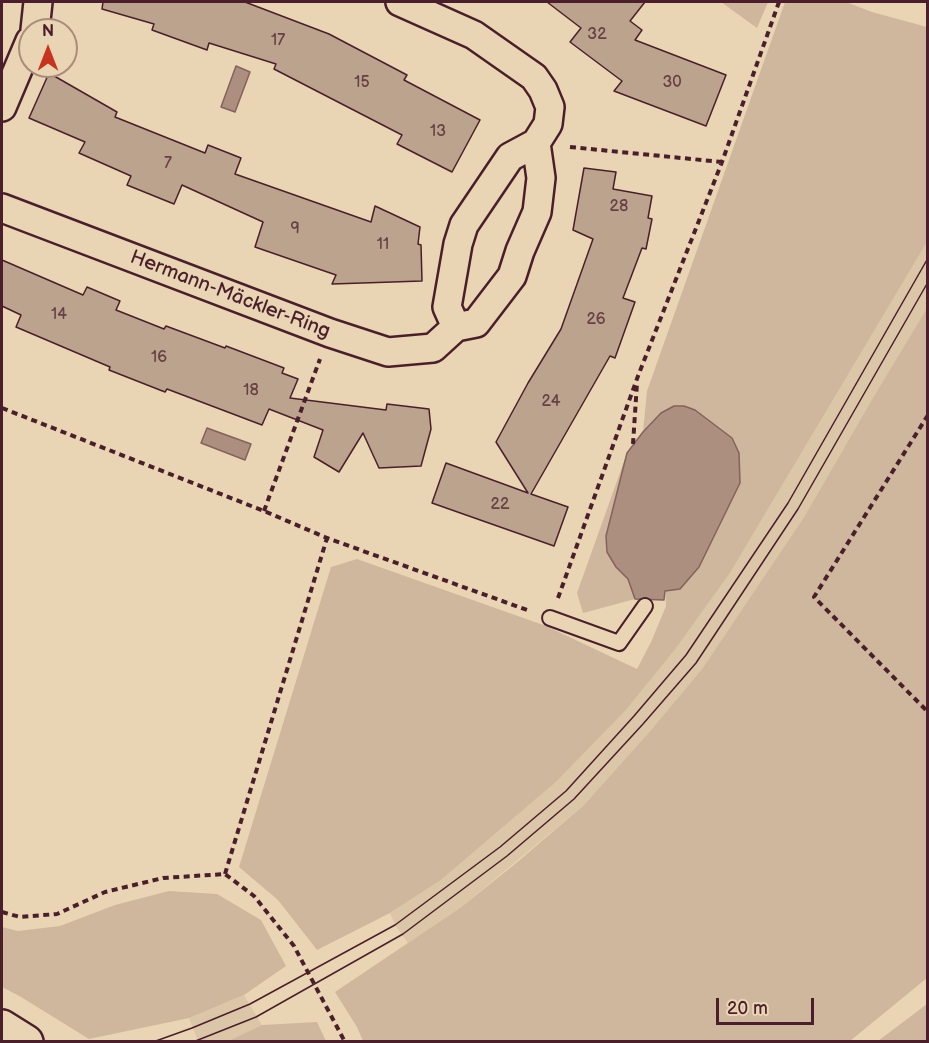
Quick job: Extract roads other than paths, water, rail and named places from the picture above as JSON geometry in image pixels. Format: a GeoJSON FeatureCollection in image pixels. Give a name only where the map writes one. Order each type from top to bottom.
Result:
{"type":"FeatureCollection","features":[{"type":"Feature","properties":{"kind":"main road"},"geometry":{"type":"LineString","coordinates":[[2,1027],[26,1041]]}},
{"type":"Feature","properties":{"kind":"street"},"geometry":{"type":"LineString","coordinates":[[36,18],[38,2]]}},
{"type":"Feature","properties":{"kind":"street"},"geometry":{"type":"LineString","coordinates":[[400,2],[474,35],[534,77],[543,90],[550,107],[548,124],[536,143],[510,157],[464,225],[456,253],[447,307],[456,327]]}},
{"type":"Feature","properties":{"kind":"street"},"geometry":{"type":"LineString","coordinates":[[2,107],[18,70]]}},
{"type":"Feature","properties":{"kind":"street","name":"Hermann-Mäckler-Ring"},"geometry":{"type":"LineString","coordinates":[[2,208],[330,333],[388,352],[433,348],[456,327],[476,323],[512,276],[537,212],[541,178],[536,143]]}},
{"type":"Feature","properties":{"kind":"lane"},"geometry":{"type":"LineString","coordinates":[[550,618],[619,643],[645,606]]}},
{"type":"Feature","properties":{"kind":"tram line"},"geometry":{"type":"LineString","coordinates":[[153,1042],[250,1004],[395,925],[500,847],[566,791],[686,655],[788,503],[928,258]]}},
{"type":"Feature","properties":{"kind":"tram line"},"geometry":{"type":"LineString","coordinates":[[193,1042],[256,1017],[403,934],[507,856],[574,799],[696,663],[798,509],[928,282]]}}]}
